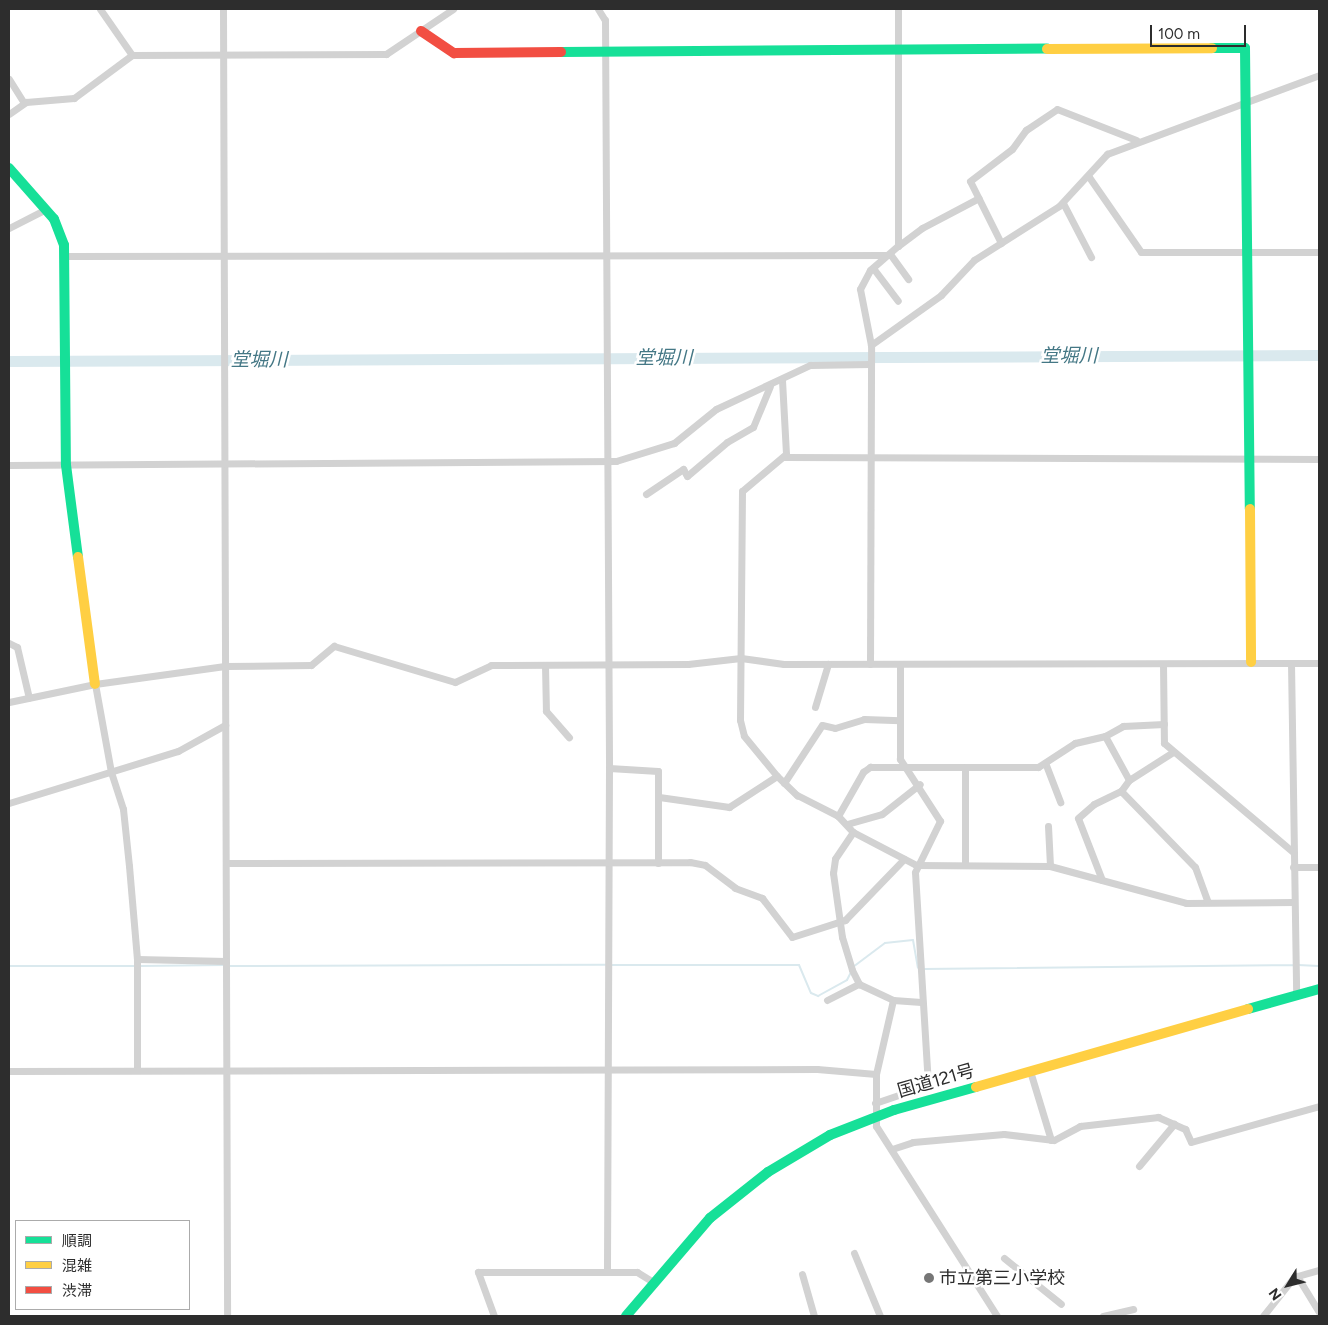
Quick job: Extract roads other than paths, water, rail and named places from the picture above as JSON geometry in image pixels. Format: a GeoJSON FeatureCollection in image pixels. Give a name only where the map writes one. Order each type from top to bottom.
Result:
{"type":"FeatureCollection","features":[{"type":"Feature","properties":{"kind":"main road"},"geometry":{"type":"LineString","coordinates":[[421,31],[454,53],[1245,48],[1248,100],[1250,662]]}},
{"type":"Feature","properties":{"kind":"main road"},"geometry":{"type":"LineString","coordinates":[[9,168],[46,209],[62,235],[66,256],[66,465],[95,684]]}},
{"type":"Feature","properties":{"kind":"main road","name":"国道121号"},"geometry":{"type":"LineString","coordinates":[[626,1316],[653,1282],[710,1218],[768,1172],[814,1143],[875,1116],[1319,989]]}},
{"type":"Feature","properties":{"kind":"street"},"geometry":{"type":"LineString","coordinates":[[100,9],[132,55]]}},
{"type":"Feature","properties":{"kind":"street"},"geometry":{"type":"LineString","coordinates":[[223,9],[227,1316]]}},
{"type":"Feature","properties":{"kind":"street"},"geometry":{"type":"LineString","coordinates":[[9,114],[24,103],[74,98],[132,55],[223,53],[386,54],[453,9]]}},
{"type":"Feature","properties":{"kind":"street"},"geometry":{"type":"LineString","coordinates":[[598,9],[604,20],[602,53],[603,357],[609,768],[607,1272]]}},
{"type":"Feature","properties":{"kind":"street"},"geometry":{"type":"LineString","coordinates":[[898,9],[898,246]]}},
{"type":"Feature","properties":{"kind":"street"},"geometry":{"type":"LineString","coordinates":[[871,344],[941,295],[974,260],[1063,203],[1089,177],[1107,154],[1136,140],[1319,75]]}},
{"type":"Feature","properties":{"kind":"street"},"geometry":{"type":"LineString","coordinates":[[9,79],[24,103]]}},
{"type":"Feature","properties":{"kind":"street"},"geometry":{"type":"LineString","coordinates":[[1001,242],[970,181],[972,175],[1012,149],[1026,130],[1054,110],[1136,140]]}},
{"type":"Feature","properties":{"kind":"street"},"geometry":{"type":"LineString","coordinates":[[1089,177],[1141,252],[1319,252]]}},
{"type":"Feature","properties":{"kind":"street"},"geometry":{"type":"LineString","coordinates":[[870,664],[871,344],[860,289],[873,268],[898,246],[922,228],[979,198]]}},
{"type":"Feature","properties":{"kind":"street"},"geometry":{"type":"LineString","coordinates":[[1063,203],[1091,257]]}},
{"type":"Feature","properties":{"kind":"street"},"geometry":{"type":"LineString","coordinates":[[9,228],[46,209]]}},
{"type":"Feature","properties":{"kind":"street"},"geometry":{"type":"LineString","coordinates":[[66,256],[889,254]]}},
{"type":"Feature","properties":{"kind":"street"},"geometry":{"type":"LineString","coordinates":[[889,254],[908,279]]}},
{"type":"Feature","properties":{"kind":"street"},"geometry":{"type":"LineString","coordinates":[[873,268],[898,301]]}},
{"type":"Feature","properties":{"kind":"street"},"geometry":{"type":"LineString","coordinates":[[9,465],[604,462],[674,443],[716,409],[770,386],[810,365],[870,364]]}},
{"type":"Feature","properties":{"kind":"street"},"geometry":{"type":"LineString","coordinates":[[782,380],[784,457]]}},
{"type":"Feature","properties":{"kind":"street"},"geometry":{"type":"LineString","coordinates":[[646,494],[682,469],[687,476],[726,442],[753,428],[770,386]]}},
{"type":"Feature","properties":{"kind":"street"},"geometry":{"type":"LineString","coordinates":[[1294,902],[1179,901],[1050,866],[916,865],[853,832],[838,816],[784,783],[741,728],[742,491],[784,457],[1319,459]]}},
{"type":"Feature","properties":{"kind":"street"},"geometry":{"type":"LineString","coordinates":[[9,643],[17,647],[29,698]]}},
{"type":"Feature","properties":{"kind":"street"},"geometry":{"type":"LineString","coordinates":[[9,702],[95,684],[225,666],[311,665],[334,646],[454,682],[484,666],[688,664],[741,658],[828,664],[1319,663]]}},
{"type":"Feature","properties":{"kind":"street"},"geometry":{"type":"LineString","coordinates":[[1291,663],[1292,852],[1296,996]]}},
{"type":"Feature","properties":{"kind":"street"},"geometry":{"type":"LineString","coordinates":[[815,707],[828,664]]}},
{"type":"Feature","properties":{"kind":"street"},"geometry":{"type":"LineString","coordinates":[[875,1103],[928,1085],[921,1002],[916,865],[940,821],[920,784],[904,766],[900,756],[900,664]]}},
{"type":"Feature","properties":{"kind":"street"},"geometry":{"type":"LineString","coordinates":[[1163,664],[1164,742],[1173,752],[1292,852]]}},
{"type":"Feature","properties":{"kind":"street"},"geometry":{"type":"LineString","coordinates":[[545,665],[546,711],[569,738]]}},
{"type":"Feature","properties":{"kind":"street"},"geometry":{"type":"LineString","coordinates":[[95,684],[111,772],[123,809],[137,963],[137,1070]]}},
{"type":"Feature","properties":{"kind":"street"},"geometry":{"type":"LineString","coordinates":[[784,783],[822,725],[835,728],[864,719],[900,720]]}},
{"type":"Feature","properties":{"kind":"street"},"geometry":{"type":"LineString","coordinates":[[838,816],[862,772],[870,767],[1046,765],[1075,743],[1105,736],[1123,726],[1164,724]]}},
{"type":"Feature","properties":{"kind":"street"},"geometry":{"type":"LineString","coordinates":[[9,803],[178,751],[225,725]]}},
{"type":"Feature","properties":{"kind":"street"},"geometry":{"type":"LineString","coordinates":[[1105,736],[1129,780]]}},
{"type":"Feature","properties":{"kind":"street"},"geometry":{"type":"LineString","coordinates":[[1102,880],[1078,818],[1094,804],[1121,791],[1129,780],[1173,752]]}},
{"type":"Feature","properties":{"kind":"street"},"geometry":{"type":"LineString","coordinates":[[1046,765],[1060,802]]}},
{"type":"Feature","properties":{"kind":"street"},"geometry":{"type":"LineString","coordinates":[[965,767],[965,865]]}},
{"type":"Feature","properties":{"kind":"street"},"geometry":{"type":"LineString","coordinates":[[609,768],[656,768],[659,797],[658,863]]}},
{"type":"Feature","properties":{"kind":"street"},"geometry":{"type":"LineString","coordinates":[[659,797],[729,807],[777,776]]}},
{"type":"Feature","properties":{"kind":"street"},"geometry":{"type":"LineString","coordinates":[[847,824],[887,812],[920,784]]}},
{"type":"Feature","properties":{"kind":"street"},"geometry":{"type":"LineString","coordinates":[[1121,791],[1194,867],[1208,902]]}},
{"type":"Feature","properties":{"kind":"street"},"geometry":{"type":"LineString","coordinates":[[1048,826],[1050,866]]}},
{"type":"Feature","properties":{"kind":"street"},"geometry":{"type":"LineString","coordinates":[[853,832],[835,859],[839,922],[859,984],[893,1000],[921,1002]]}},
{"type":"Feature","properties":{"kind":"street"},"geometry":{"type":"LineString","coordinates":[[226,863],[658,863],[705,865],[735,888],[762,898],[788,936],[839,922],[904,859]]}},
{"type":"Feature","properties":{"kind":"street"},"geometry":{"type":"LineString","coordinates":[[1293,867],[1319,867]]}},
{"type":"Feature","properties":{"kind":"street"},"geometry":{"type":"LineString","coordinates":[[137,963],[226,961]]}},
{"type":"Feature","properties":{"kind":"street"},"geometry":{"type":"LineString","coordinates":[[827,1000],[859,984]]}},
{"type":"Feature","properties":{"kind":"street"},"geometry":{"type":"LineString","coordinates":[[893,1000],[876,1074],[876,1126],[997,1316]]}},
{"type":"Feature","properties":{"kind":"street"},"geometry":{"type":"LineString","coordinates":[[9,1071],[817,1069],[876,1074]]}},
{"type":"Feature","properties":{"kind":"street"},"geometry":{"type":"LineString","coordinates":[[1030,1071],[1051,1140]]}},
{"type":"Feature","properties":{"kind":"street"},"geometry":{"type":"LineString","coordinates":[[892,1149],[913,1142],[1004,1134],[1051,1140],[1080,1126],[1158,1117],[1186,1131],[1191,1142],[1319,1106]]}},
{"type":"Feature","properties":{"kind":"street"},"geometry":{"type":"LineString","coordinates":[[1139,1166],[1174,1124]]}},
{"type":"Feature","properties":{"kind":"street"},"geometry":{"type":"LineString","coordinates":[[854,1253],[880,1316]]}},
{"type":"Feature","properties":{"kind":"street"},"geometry":{"type":"LineString","coordinates":[[1004,1258],[1061,1304]]}},
{"type":"Feature","properties":{"kind":"street"},"geometry":{"type":"LineString","coordinates":[[1263,1316],[1297,1276],[1319,1270]]}},
{"type":"Feature","properties":{"kind":"street"},"geometry":{"type":"LineString","coordinates":[[494,1316],[478,1272],[637,1272],[653,1282]]}},
{"type":"Feature","properties":{"kind":"street"},"geometry":{"type":"LineString","coordinates":[[802,1274],[814,1316]]}},
{"type":"Feature","properties":{"kind":"street"},"geometry":{"type":"LineString","coordinates":[[1297,1276],[1319,1312]]}},
{"type":"Feature","properties":{"kind":"street"},"geometry":{"type":"LineString","coordinates":[[1103,1316],[1133,1309]]}},
{"type":"Feature","properties":{"kind":"waterway","name":"堂堀川"},"geometry":{"type":"LineString","coordinates":[[9,361],[1319,355]]}},
{"type":"Feature","properties":{"kind":"waterway"},"geometry":{"type":"LineString","coordinates":[[853,967],[885,943],[913,940],[918,968]]}},
{"type":"Feature","properties":{"kind":"waterway"},"geometry":{"type":"LineString","coordinates":[[139,966],[224,965]]}},
{"type":"Feature","properties":{"kind":"waterway"},"geometry":{"type":"LineString","coordinates":[[229,966],[606,965]]}},
{"type":"Feature","properties":{"kind":"waterway"},"geometry":{"type":"LineString","coordinates":[[611,965],[799,965],[811,993],[818,996],[847,980],[851,972]]}},
{"type":"Feature","properties":{"kind":"waterway"},"geometry":{"type":"LineString","coordinates":[[923,969],[1293,965]]}},
{"type":"Feature","properties":{"kind":"waterway"},"geometry":{"type":"LineString","coordinates":[[1298,965],[1319,966]]}},
{"type":"Feature","properties":{"kind":"waterway"},"geometry":{"type":"LineString","coordinates":[[9,966],[134,966]]}},
{"type":"Feature","properties":{"kind":"place","name":"市立第三小学校"},"geometry":{"type":"Point","coordinates":[929,1278]}}]}
